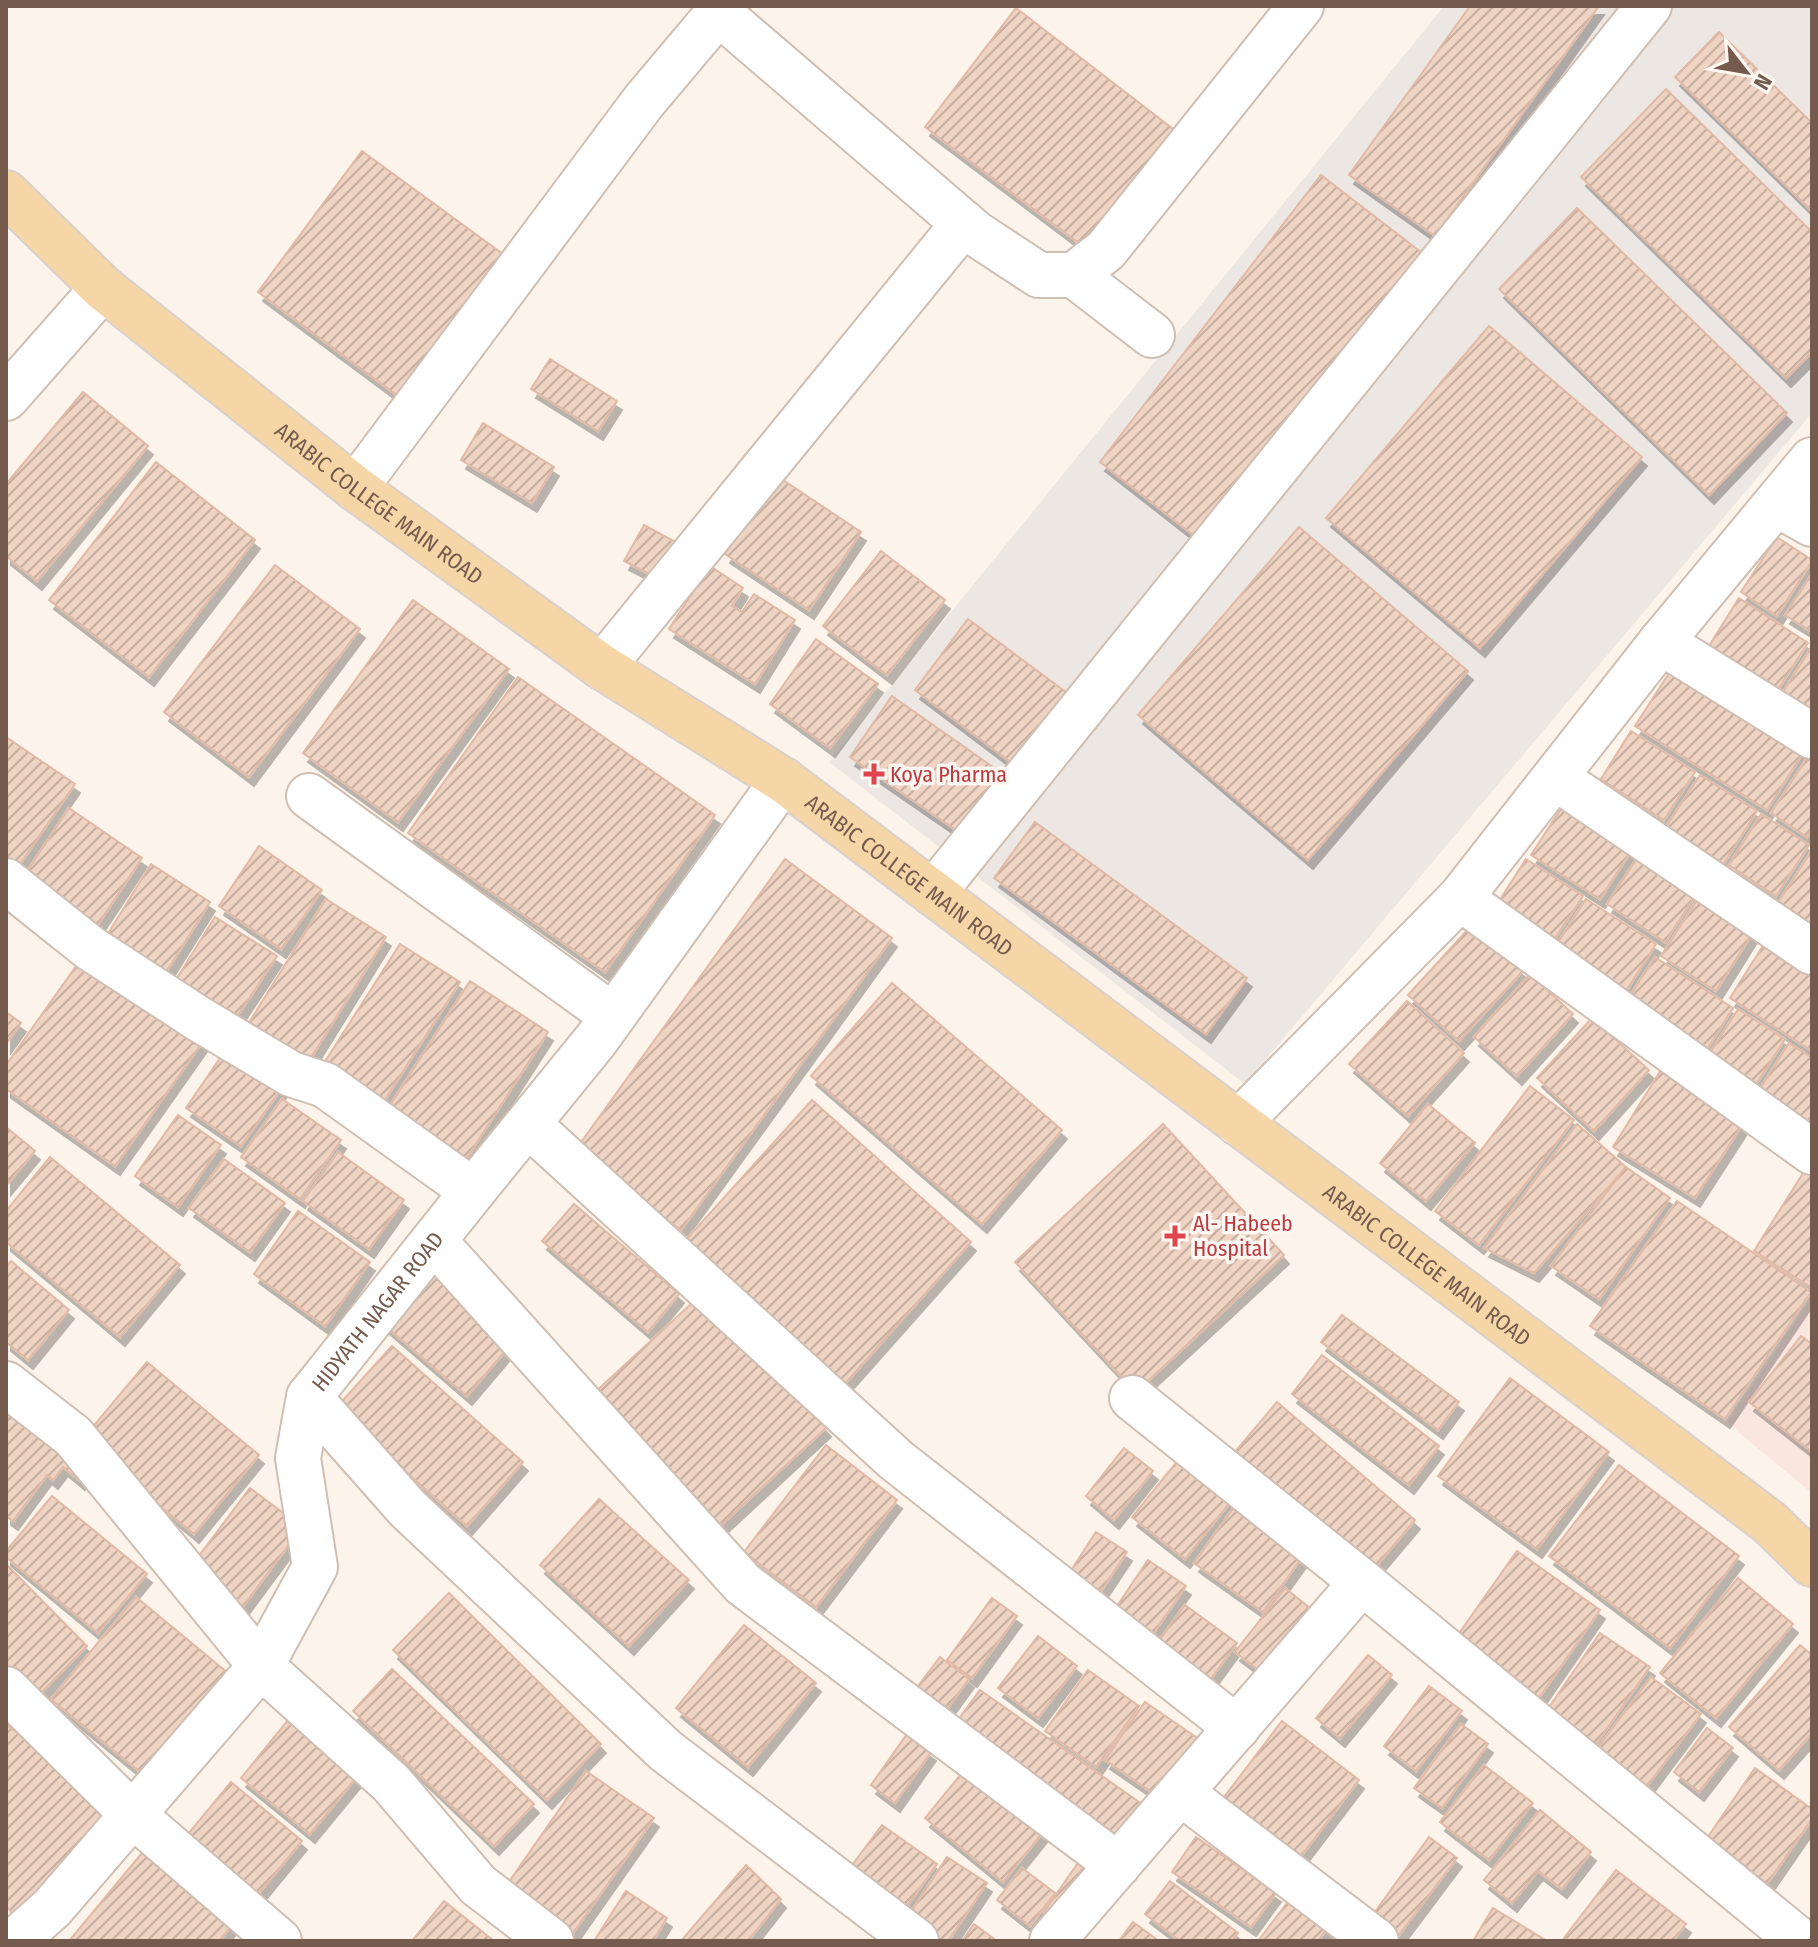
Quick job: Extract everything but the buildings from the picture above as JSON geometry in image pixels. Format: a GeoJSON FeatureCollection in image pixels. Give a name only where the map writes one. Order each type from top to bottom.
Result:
{"type":"FeatureCollection","features":[{"type":"Feature","properties":{"kind":"main road","name":"ARABIC COLLEGE MAIN ROAD"},"geometry":{"type":"LineString","coordinates":[[6,193],[103,288],[355,488],[602,667],[783,780],[1769,1522],[1812,1564]]}},
{"type":"Feature","properties":{"kind":"street"},"geometry":{"type":"LineString","coordinates":[[1074,275],[1106,250],[1301,6]]}},
{"type":"Feature","properties":{"kind":"street"},"geometry":{"type":"LineString","coordinates":[[933,893],[1649,6]]}},
{"type":"Feature","properties":{"kind":"street"},"geometry":{"type":"LineString","coordinates":[[355,488],[644,101],[722,9],[975,233],[1039,275],[1074,275],[1152,335]]}},
{"type":"Feature","properties":{"kind":"street"},"geometry":{"type":"LineString","coordinates":[[602,667],[964,223]]}},
{"type":"Feature","properties":{"kind":"street"},"geometry":{"type":"LineString","coordinates":[[6,398],[103,288]]}},
{"type":"Feature","properties":{"kind":"street"},"geometry":{"type":"LineString","coordinates":[[1238,1123],[1460,898],[1661,642],[1794,514],[1812,460]]}},
{"type":"Feature","properties":{"kind":"street"},"geometry":{"type":"LineString","coordinates":[[1661,642],[1812,736]]}},
{"type":"Feature","properties":{"kind":"street"},"geometry":{"type":"LineString","coordinates":[[1556,778],[1812,952]]}},
{"type":"Feature","properties":{"kind":"street","name":"HIDYATH NAGAR ROAD"},"geometry":{"type":"LineString","coordinates":[[15,1941],[52,1908],[261,1666],[315,1567],[298,1458],[309,1397],[596,1040],[783,780]]}},
{"type":"Feature","properties":{"kind":"street"},"geometry":{"type":"LineString","coordinates":[[309,796],[613,1016]]}},
{"type":"Feature","properties":{"kind":"street"},"geometry":{"type":"LineString","coordinates":[[6,881],[90,948],[291,1074],[325,1085],[473,1191]]}},
{"type":"Feature","properties":{"kind":"street"},"geometry":{"type":"LineString","coordinates":[[1460,898],[1812,1152]]}},
{"type":"Feature","properties":{"kind":"street"},"geometry":{"type":"LineString","coordinates":[[528,1124],[896,1460],[1237,1728]]}},
{"type":"Feature","properties":{"kind":"street"},"geometry":{"type":"LineString","coordinates":[[434,1241],[743,1584],[1118,1865]]}},
{"type":"Feature","properties":{"kind":"street"},"geometry":{"type":"LineString","coordinates":[[6,1384],[73,1436],[261,1666],[391,1783],[478,1885],[551,1941]]}},
{"type":"Feature","properties":{"kind":"street"},"geometry":{"type":"LineString","coordinates":[[309,1397],[408,1509],[666,1751],[916,1941]]}},
{"type":"Feature","properties":{"kind":"street"},"geometry":{"type":"LineString","coordinates":[[1132,1398],[1800,1941]]}},
{"type":"Feature","properties":{"kind":"street"},"geometry":{"type":"LineString","coordinates":[[1052,1941],[1362,1582]]}},
{"type":"Feature","properties":{"kind":"street"},"geometry":{"type":"LineString","coordinates":[[6,1689],[132,1814],[279,1941]]}},
{"type":"Feature","properties":{"kind":"street"},"geometry":{"type":"LineString","coordinates":[[1181,1793],[1376,1941]]}},
{"type":"Feature","properties":{"kind":"shaded area"},"geometry":{"type":"Polygon","coordinates":[[[1444,6],[1812,6],[1812,413],[1245,1084],[829,762],[1444,6]]]}},
{"type":"Feature","properties":{"kind":"shaded area"},"geometry":{"type":"Polygon","coordinates":[[[1812,1297],[1812,1493],[1727,1423],[1812,1297]]]}},
{"type":"Feature","properties":{"kind":"place","name":"Koya Pharma"},"geometry":{"type":"Point","coordinates":[874,774]}},
{"type":"Feature","properties":{"kind":"place","name":"Al- Habeeb Hospital"},"geometry":{"type":"Point","coordinates":[1175,1236]}}]}
